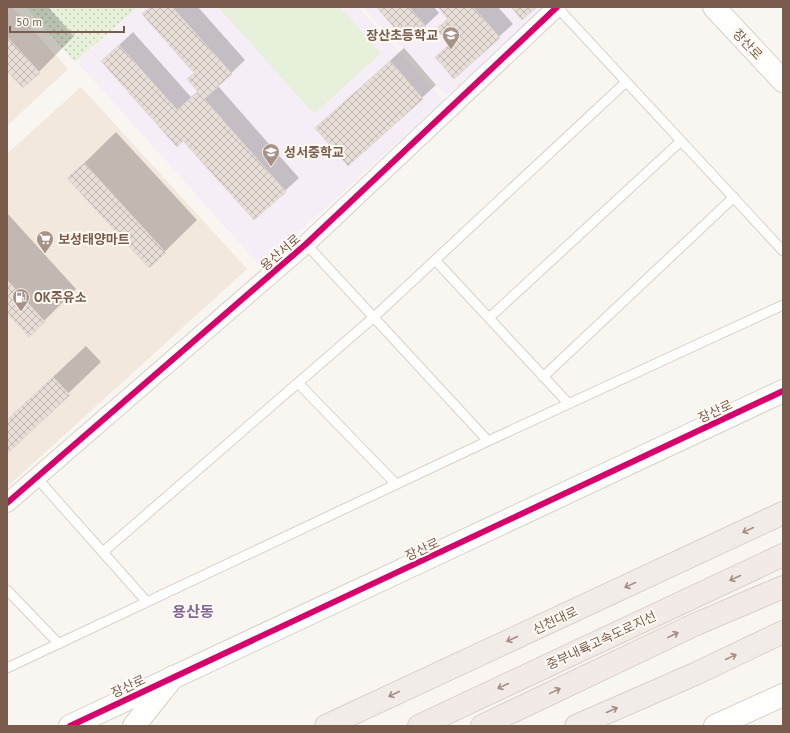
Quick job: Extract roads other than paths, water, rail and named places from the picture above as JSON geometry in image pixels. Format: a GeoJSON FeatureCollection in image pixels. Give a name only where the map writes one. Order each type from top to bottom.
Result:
{"type":"FeatureCollection","features":[{"type":"Feature","properties":{"kind":"highway","name":"신천대로"},"geometry":{"type":"LineString","coordinates":[[326,726],[783,513]]}},
{"type":"Feature","properties":{"kind":"highway","name":"중부내륙고속도로지선"},"geometry":{"type":"LineString","coordinates":[[419,726],[783,555]]}},
{"type":"Feature","properties":{"kind":"highway","name":"중부내륙고속도로지선"},"geometry":{"type":"LineString","coordinates":[[482,726],[694,625],[783,587]]}},
{"type":"Feature","properties":{"kind":"highway"},"geometry":{"type":"LineString","coordinates":[[576,726],[694,674],[783,632]]}},
{"type":"Feature","properties":{"kind":"street","name":"용산서로"},"geometry":{"type":"LineString","coordinates":[[7,503],[306,244],[557,7]]}},
{"type":"Feature","properties":{"kind":"street","name":"장산로"},"geometry":{"type":"LineString","coordinates":[[714,7],[783,81]]}},
{"type":"Feature","properties":{"kind":"street","name":"장산로"},"geometry":{"type":"LineString","coordinates":[[70,726],[783,391]]}},
{"type":"Feature","properties":{"kind":"street"},"geometry":{"type":"LineString","coordinates":[[134,726],[173,677]]}},
{"type":"Feature","properties":{"kind":"street"},"geometry":{"type":"LineString","coordinates":[[715,726],[783,695]]}},
{"type":"Feature","properties":{"kind":"lane"},"geometry":{"type":"LineString","coordinates":[[557,7],[783,251]]}},
{"type":"Feature","properties":{"kind":"lane"},"geometry":{"type":"LineString","coordinates":[[103,552],[374,317],[626,82]]}},
{"type":"Feature","properties":{"kind":"lane"},"geometry":{"type":"LineString","coordinates":[[489,318],[681,141]]}},
{"type":"Feature","properties":{"kind":"lane"},"geometry":{"type":"LineString","coordinates":[[544,376],[734,197]]}},
{"type":"Feature","properties":{"kind":"lane"},"geometry":{"type":"LineString","coordinates":[[306,244],[488,441]]}},
{"type":"Feature","properties":{"kind":"lane"},"geometry":{"type":"LineString","coordinates":[[435,260],[544,376],[568,404]]}},
{"type":"Feature","properties":{"kind":"lane"},"geometry":{"type":"LineString","coordinates":[[7,668],[396,484],[783,305]]}},
{"type":"Feature","properties":{"kind":"lane"},"geometry":{"type":"LineString","coordinates":[[298,383],[396,484]]}},
{"type":"Feature","properties":{"kind":"lane"},"geometry":{"type":"LineString","coordinates":[[36,477],[147,602]]}},
{"type":"Feature","properties":{"kind":"lane"},"geometry":{"type":"LineString","coordinates":[[7,590],[59,644]]}},
{"type":"Feature","properties":{"kind":"place","name":"장산초등학교"},"geometry":{"type":"Point","coordinates":[451,50]}},
{"type":"Feature","properties":{"kind":"place","name":"성서중학교"},"geometry":{"type":"Point","coordinates":[271,167]}},
{"type":"Feature","properties":{"kind":"place","name":"보성태양마트"},"geometry":{"type":"Point","coordinates":[45,254]}},
{"type":"Feature","properties":{"kind":"place","name":"OK주유소"},"geometry":{"type":"Point","coordinates":[21,312]}},
{"type":"Feature","properties":{"kind":"district","name":"용산동"},"geometry":{"type":"Point","coordinates":[193,612]}}]}
